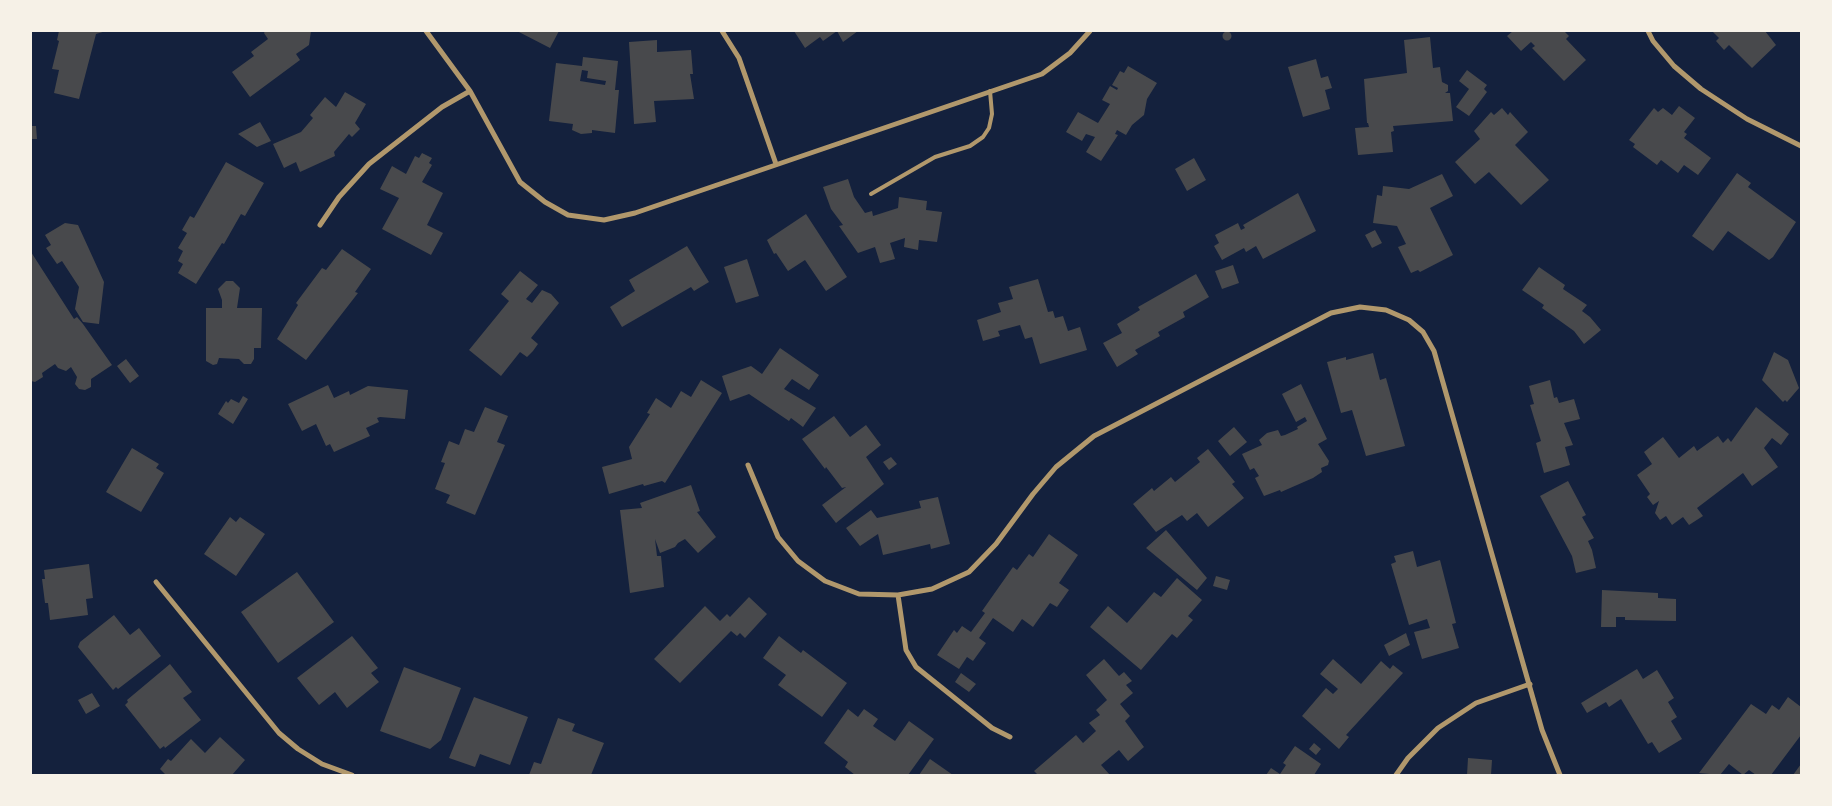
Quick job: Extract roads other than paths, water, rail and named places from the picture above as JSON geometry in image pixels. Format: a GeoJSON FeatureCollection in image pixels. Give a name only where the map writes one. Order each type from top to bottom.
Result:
{"type":"FeatureCollection","features":[{"type":"Feature","properties":{"kind":"street"},"geometry":{"type":"LineString","coordinates":[[426,31],[470,91],[520,182],[545,202],[568,215],[604,220],[635,213],[1042,74],[1070,53],[1090,31]]}},
{"type":"Feature","properties":{"kind":"street"},"geometry":{"type":"LineString","coordinates":[[722,31],[739,58],[776,164]]}},
{"type":"Feature","properties":{"kind":"street"},"geometry":{"type":"LineString","coordinates":[[1648,31],[1654,42],[1674,66],[1701,89],[1747,119],[1801,146]]}},
{"type":"Feature","properties":{"kind":"street"},"geometry":{"type":"LineString","coordinates":[[320,225],[339,197],[370,164],[442,107],[470,91]]}},
{"type":"Feature","properties":{"kind":"street"},"geometry":{"type":"LineString","coordinates":[[748,466],[778,537],[798,561],[826,581],[859,594],[898,595],[932,589],[969,572],[996,544],[1033,494],[1056,467],[1094,436],[1331,313],[1360,307],[1386,310],[1409,320],[1422,332],[1434,350],[1542,730],[1560,775]]}},
{"type":"Feature","properties":{"kind":"street"},"geometry":{"type":"LineString","coordinates":[[156,582],[279,733],[298,749],[322,764],[352,775]]}},
{"type":"Feature","properties":{"kind":"street"},"geometry":{"type":"LineString","coordinates":[[898,595],[906,650],[916,667],[992,728],[1010,737]]}},
{"type":"Feature","properties":{"kind":"street"},"geometry":{"type":"LineString","coordinates":[[1396,775],[1408,758],[1438,728],[1476,703],[1530,684]]}},
{"type":"Feature","properties":{"kind":"lane"},"geometry":{"type":"LineString","coordinates":[[871,194],[935,157],[970,146],[983,136],[989,128],[992,114],[990,92]]}}]}
